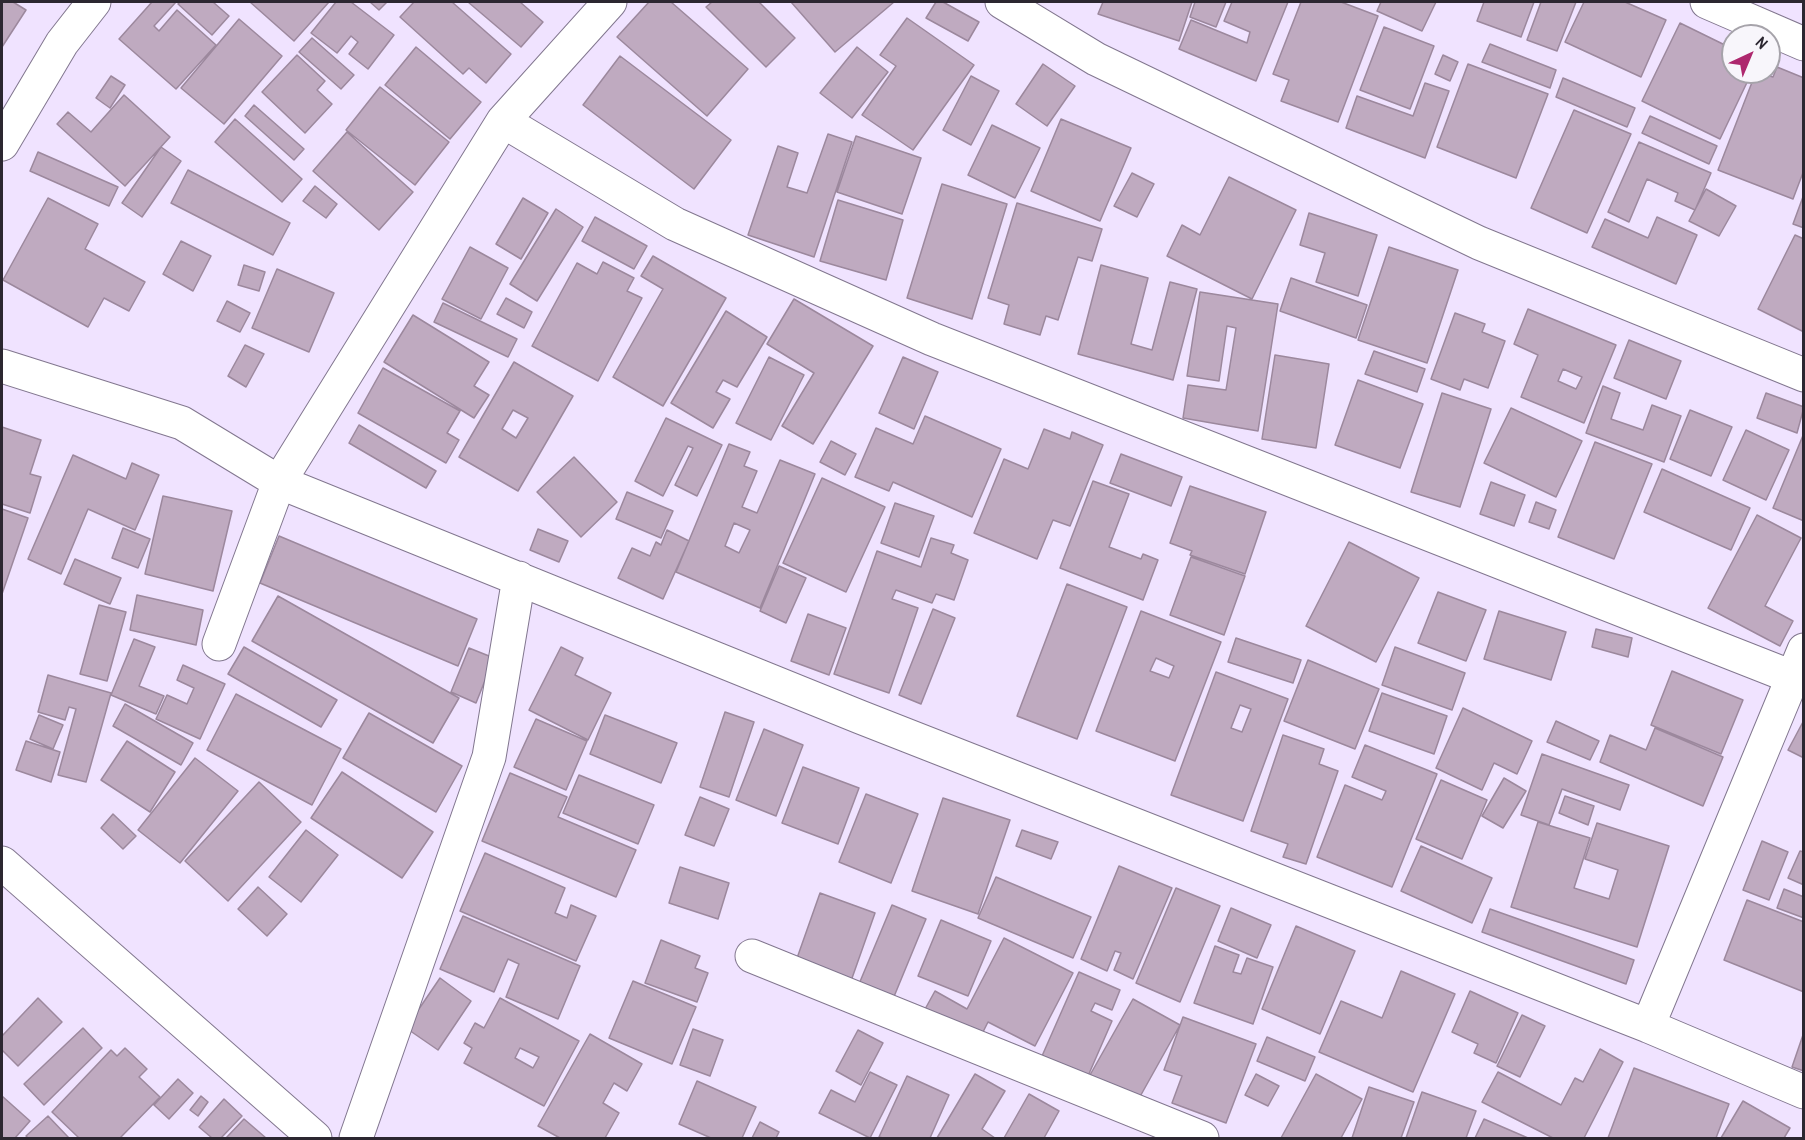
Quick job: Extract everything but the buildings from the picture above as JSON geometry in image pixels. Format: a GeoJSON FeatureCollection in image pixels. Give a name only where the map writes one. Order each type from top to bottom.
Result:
{"type":"FeatureCollection","features":[{"type":"Feature","properties":{"kind":"street"},"geometry":{"type":"LineString","coordinates":[[2,144],[62,44],[94,2]]}},
{"type":"Feature","properties":{"kind":"street"},"geometry":{"type":"LineString","coordinates":[[219,644],[279,482],[503,121],[610,2]]}},
{"type":"Feature","properties":{"kind":"street"},"geometry":{"type":"LineString","coordinates":[[1002,2],[1096,59],[1479,243],[1803,375]]}},
{"type":"Feature","properties":{"kind":"street"},"geometry":{"type":"LineString","coordinates":[[1707,2],[1803,44]]}},
{"type":"Feature","properties":{"kind":"street"},"geometry":{"type":"LineString","coordinates":[[503,121],[675,224],[932,339],[1798,664],[1648,1026]]}},
{"type":"Feature","properties":{"kind":"street"},"geometry":{"type":"LineString","coordinates":[[2,366],[182,423],[279,482],[860,717],[1648,1026],[1803,1092]]}},
{"type":"Feature","properties":{"kind":"street"},"geometry":{"type":"LineString","coordinates":[[356,1138],[489,757],[519,578]]}},
{"type":"Feature","properties":{"kind":"street"},"geometry":{"type":"LineString","coordinates":[[2,863],[315,1138]]}},
{"type":"Feature","properties":{"kind":"street"},"geometry":{"type":"LineString","coordinates":[[752,956],[1202,1138]]}}]}
